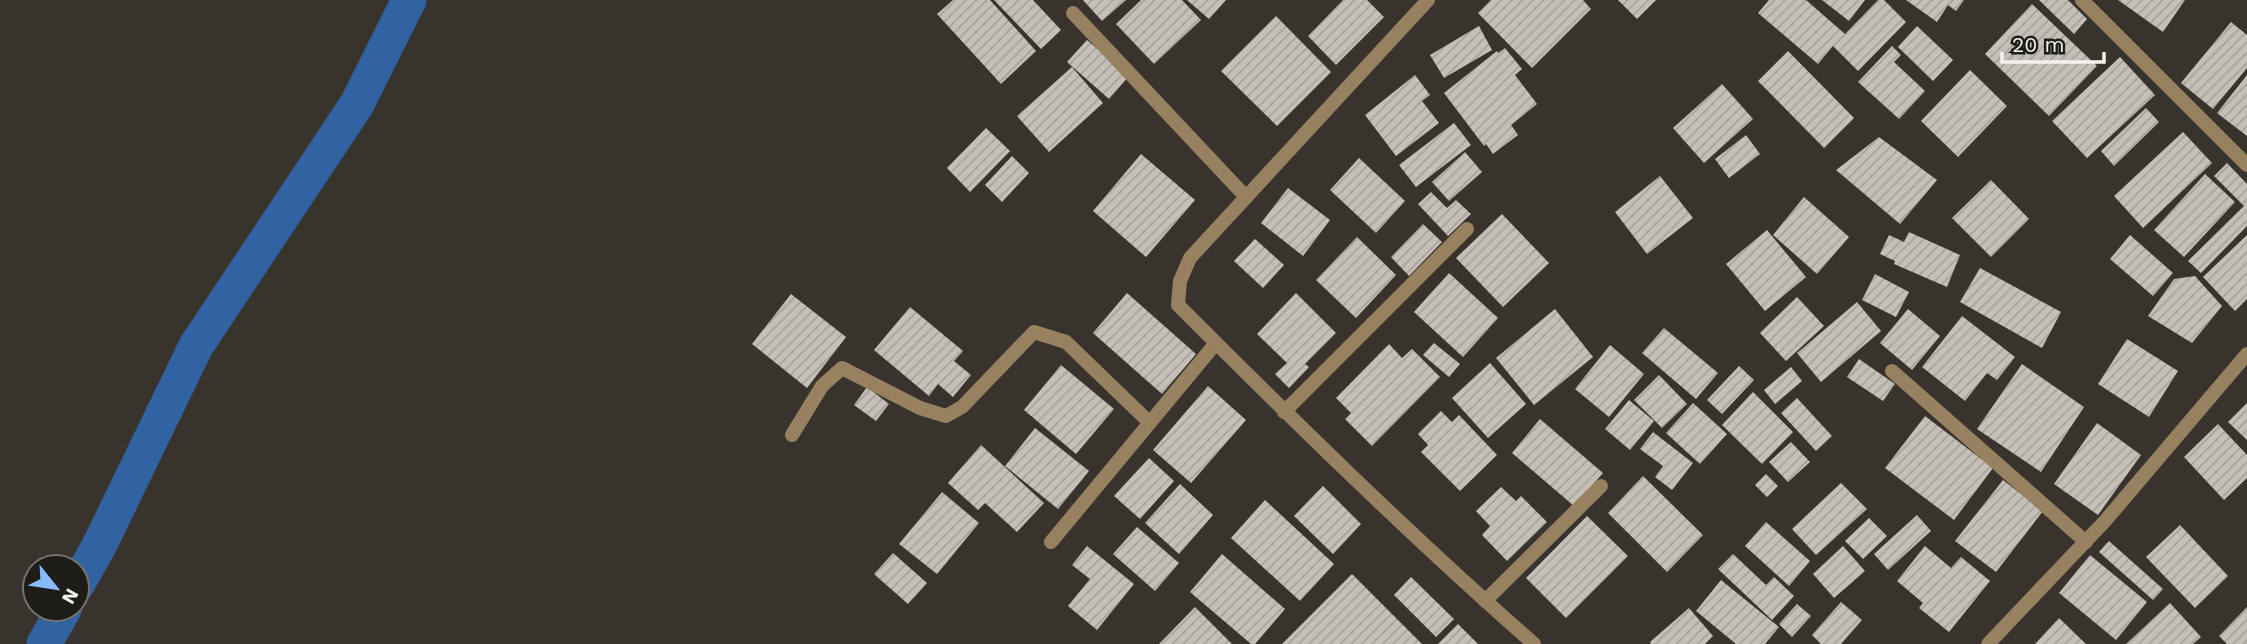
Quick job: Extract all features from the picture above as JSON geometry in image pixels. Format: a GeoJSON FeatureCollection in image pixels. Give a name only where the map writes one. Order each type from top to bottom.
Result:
{"type":"FeatureCollection","features":[{"type":"Feature","properties":{"kind":"street"},"geometry":{"type":"LineString","coordinates":[[1428,0],[1190,258],[1180,281],[1178,305],[1284,412],[1534,644]]}},
{"type":"Feature","properties":{"kind":"street"},"geometry":{"type":"LineString","coordinates":[[2081,0],[2247,164]]}},
{"type":"Feature","properties":{"kind":"street"},"geometry":{"type":"LineString","coordinates":[[1073,13],[1247,197]]}},
{"type":"Feature","properties":{"kind":"street"},"geometry":{"type":"LineString","coordinates":[[1284,412],[1467,229]]}},
{"type":"Feature","properties":{"kind":"street"},"geometry":{"type":"LineString","coordinates":[[792,435],[822,386],[842,368],[920,408],[946,416],[962,407],[1034,332],[1066,342],[1150,423]]}},
{"type":"Feature","properties":{"kind":"street"},"geometry":{"type":"LineString","coordinates":[[1051,542],[1216,344]]}},
{"type":"Feature","properties":{"kind":"street"},"geometry":{"type":"LineString","coordinates":[[1988,644],[2086,542],[2247,354]]}},
{"type":"Feature","properties":{"kind":"street"},"geometry":{"type":"LineString","coordinates":[[1892,371],[2086,542]]}},
{"type":"Feature","properties":{"kind":"street"},"geometry":{"type":"LineString","coordinates":[[1485,601],[1601,486]]}},
{"type":"Feature","properties":{"kind":"building"},"geometry":{"type":"Polygon","coordinates":[[[953,0],[990,0],[1036,51],[1001,84],[937,14],[953,0]]]}},
{"type":"Feature","properties":{"kind":"building"},"geometry":{"type":"Polygon","coordinates":[[[994,0],[1033,0],[1061,30],[1041,49],[994,0]]]}},
{"type":"Feature","properties":{"kind":"building"},"geometry":{"type":"Polygon","coordinates":[[[1083,0],[1126,0],[1102,21],[1083,0]]]}},
{"type":"Feature","properties":{"kind":"building"},"geometry":{"type":"Polygon","coordinates":[[[1141,0],[1182,0],[1201,20],[1154,64],[1116,24],[1141,0]]]}},
{"type":"Feature","properties":{"kind":"building"},"geometry":{"type":"Polygon","coordinates":[[[1187,0],[1226,0],[1209,19],[1187,0]]]}},
{"type":"Feature","properties":{"kind":"building"},"geometry":{"type":"Polygon","coordinates":[[[1343,0],[1367,0],[1384,17],[1336,65],[1308,36],[1343,0]]]}},
{"type":"Feature","properties":{"kind":"building"},"geometry":{"type":"Polygon","coordinates":[[[1491,0],[1583,0],[1591,9],[1532,68],[1478,13],[1491,0]]]}},
{"type":"Feature","properties":{"kind":"building"},"geometry":{"type":"Polygon","coordinates":[[[1618,0],[1656,0],[1637,19],[1618,0]]]}},
{"type":"Feature","properties":{"kind":"building"},"geometry":{"type":"Polygon","coordinates":[[[1769,0],[1806,0],[1845,34],[1878,0],[1884,0],[1906,22],[1858,71],[1833,46],[1818,64],[1758,13],[1769,0]]]}},
{"type":"Feature","properties":{"kind":"building"},"geometry":{"type":"Polygon","coordinates":[[[1822,0],[1865,0],[1849,21],[1822,0]]]}},
{"type":"Feature","properties":{"kind":"building"},"geometry":{"type":"Polygon","coordinates":[[[1906,0],[1964,0],[1956,11],[1948,5],[1937,22],[1906,0]]]}},
{"type":"Feature","properties":{"kind":"building"},"geometry":{"type":"Polygon","coordinates":[[[2039,0],[2068,0],[2087,19],[2074,34],[2039,0]]]}},
{"type":"Feature","properties":{"kind":"building"},"geometry":{"type":"Polygon","coordinates":[[[2118,0],[2185,0],[2163,32],[2118,0]]]}},
{"type":"Feature","properties":{"kind":"building"},"geometry":{"type":"Polygon","coordinates":[[[2032,4],[2097,66],[2049,116],[1985,54],[2032,4]]]}},
{"type":"Feature","properties":{"kind":"building"},"geometry":{"type":"Polygon","coordinates":[[[1276,16],[1331,72],[1277,126],[1221,71],[1276,16]]]}},
{"type":"Feature","properties":{"kind":"building"},"geometry":{"type":"Polygon","coordinates":[[[2231,22],[2247,35],[2247,68],[2213,109],[2181,83],[2231,22]]]}},
{"type":"Feature","properties":{"kind":"building"},"geometry":{"type":"Polygon","coordinates":[[[1479,26],[1492,50],[1444,78],[1430,55],[1479,26]]]}},
{"type":"Feature","properties":{"kind":"building"},"geometry":{"type":"Polygon","coordinates":[[[1917,26],[1953,60],[1933,81],[1898,47],[1917,26]]]}},
{"type":"Feature","properties":{"kind":"building"},"geometry":{"type":"Polygon","coordinates":[[[1087,40],[1129,76],[1109,99],[1067,62],[1087,40]]]}},
{"type":"Feature","properties":{"kind":"building"},"geometry":{"type":"Polygon","coordinates":[[[1892,46],[1901,55],[1894,62],[1925,91],[1899,119],[1858,82],[1892,46]]]}},
{"type":"Feature","properties":{"kind":"building"},"geometry":{"type":"Polygon","coordinates":[[[1505,48],[1522,69],[1515,75],[1537,104],[1511,125],[1518,135],[1493,154],[1444,93],[1497,51],[1498,53],[1505,48]]]}},
{"type":"Feature","properties":{"kind":"building"},"geometry":{"type":"Polygon","coordinates":[[[1788,51],[1854,118],[1824,148],[1758,81],[1788,51]]]}},
{"type":"Feature","properties":{"kind":"building"},"geometry":{"type":"Polygon","coordinates":[[[2120,57],[2155,95],[2087,158],[2052,121],[2120,57]]]}},
{"type":"Feature","properties":{"kind":"building"},"geometry":{"type":"Polygon","coordinates":[[[1072,67],[1103,103],[1049,152],[1017,116],[1072,67]]]}},
{"type":"Feature","properties":{"kind":"building"},"geometry":{"type":"Polygon","coordinates":[[[1970,70],[2007,106],[1958,157],[1921,121],[1970,70]]]}},
{"type":"Feature","properties":{"kind":"building"},"geometry":{"type":"Polygon","coordinates":[[[1415,75],[1430,95],[1422,101],[1439,123],[1396,156],[1365,115],[1415,75]]]}},
{"type":"Feature","properties":{"kind":"building"},"geometry":{"type":"Polygon","coordinates":[[[2247,75],[2247,136],[2217,113],[2247,75]]]}},
{"type":"Feature","properties":{"kind":"building"},"geometry":{"type":"Polygon","coordinates":[[[1722,84],[1753,119],[1704,163],[1673,128],[1722,84]]]}},
{"type":"Feature","properties":{"kind":"building"},"geometry":{"type":"Polygon","coordinates":[[[2146,108],[2159,122],[2114,166],[2101,151],[2146,108]]]}},
{"type":"Feature","properties":{"kind":"building"},"geometry":{"type":"Polygon","coordinates":[[[1454,123],[1471,145],[1416,187],[1399,165],[1454,123]]]}},
{"type":"Feature","properties":{"kind":"building"},"geometry":{"type":"Polygon","coordinates":[[[986,128],[1010,151],[970,192],[947,168],[986,128]]]}},
{"type":"Feature","properties":{"kind":"building"},"geometry":{"type":"Polygon","coordinates":[[[2183,132],[2212,163],[2143,228],[2114,196],[2183,132]]]}},
{"type":"Feature","properties":{"kind":"building"},"geometry":{"type":"Polygon","coordinates":[[[1746,135],[1760,154],[1729,178],[1715,159],[1746,135]]]}},
{"type":"Feature","properties":{"kind":"building"},"geometry":{"type":"Polygon","coordinates":[[[1879,137],[1937,180],[1900,224],[1836,170],[1879,137]]]}},
{"type":"Feature","properties":{"kind":"building"},"geometry":{"type":"Polygon","coordinates":[[[1465,152],[1482,172],[1449,201],[1432,182],[1465,152]]]}},
{"type":"Feature","properties":{"kind":"building"},"geometry":{"type":"Polygon","coordinates":[[[1141,154],[1195,200],[1146,257],[1093,211],[1141,154]]]}},
{"type":"Feature","properties":{"kind":"building"},"geometry":{"type":"Polygon","coordinates":[[[1012,156],[1029,173],[1002,202],[985,185],[1012,156]]]}},
{"type":"Feature","properties":{"kind":"building"},"geometry":{"type":"Polygon","coordinates":[[[1359,158],[1405,201],[1376,233],[1330,190],[1359,158]]]}},
{"type":"Feature","properties":{"kind":"building"},"geometry":{"type":"Polygon","coordinates":[[[2227,163],[2247,184],[2247,226],[2201,273],[2188,261],[2244,206],[2214,176],[2227,163]]]}},
{"type":"Feature","properties":{"kind":"building"},"geometry":{"type":"Polygon","coordinates":[[[2205,174],[2235,202],[2184,257],[2154,230],[2205,174]]]}},
{"type":"Feature","properties":{"kind":"building"},"geometry":{"type":"Polygon","coordinates":[[[1660,176],[1693,218],[1647,254],[1615,212],[1660,176]]]}},
{"type":"Feature","properties":{"kind":"building"},"geometry":{"type":"Polygon","coordinates":[[[1991,180],[2029,219],[1991,257],[1952,218],[1991,180]]]}},
{"type":"Feature","properties":{"kind":"building"},"geometry":{"type":"Polygon","coordinates":[[[1288,188],[1330,220],[1303,256],[1261,223],[1288,188]]]}},
{"type":"Feature","properties":{"kind":"building"},"geometry":{"type":"Polygon","coordinates":[[[1431,192],[1447,208],[1456,200],[1471,214],[1448,236],[1418,204],[1431,192]]]}},
{"type":"Feature","properties":{"kind":"building"},"geometry":{"type":"Polygon","coordinates":[[[1804,197],[1849,237],[1817,274],[1773,235],[1804,197]]]}},
{"type":"Feature","properties":{"kind":"building"},"geometry":{"type":"Polygon","coordinates":[[[1502,214],[1549,263],[1503,307],[1456,258],[1502,214]]]}},
{"type":"Feature","properties":{"kind":"building"},"geometry":{"type":"Polygon","coordinates":[[[1423,224],[1442,242],[1409,276],[1391,257],[1423,224]]]}},
{"type":"Feature","properties":{"kind":"building"},"geometry":{"type":"Polygon","coordinates":[[[1767,230],[1806,277],[1765,311],[1726,264],[1767,230]]]}},
{"type":"Feature","properties":{"kind":"building"},"geometry":{"type":"Polygon","coordinates":[[[1909,232],[1960,255],[1947,287],[1894,264],[1895,261],[1880,254],[1889,235],[1904,242],[1909,232]]]}},
{"type":"Feature","properties":{"kind":"building"},"geometry":{"type":"Polygon","coordinates":[[[2130,235],[2173,273],[2153,296],[2110,259],[2130,235]]]}},
{"type":"Feature","properties":{"kind":"building"},"geometry":{"type":"Polygon","coordinates":[[[2247,235],[2247,299],[2235,311],[2203,277],[2247,235]]]}},
{"type":"Feature","properties":{"kind":"building"},"geometry":{"type":"Polygon","coordinates":[[[1357,237],[1396,275],[1356,318],[1316,280],[1357,237]]]}},
{"type":"Feature","properties":{"kind":"building"},"geometry":{"type":"Polygon","coordinates":[[[1255,239],[1284,265],[1263,288],[1234,261],[1255,239]]]}},
{"type":"Feature","properties":{"kind":"building"},"geometry":{"type":"Polygon","coordinates":[[[1980,268],[2061,312],[2042,348],[1960,302],[1980,268]]]}},
{"type":"Feature","properties":{"kind":"building"},"geometry":{"type":"Polygon","coordinates":[[[1449,273],[1498,318],[1463,357],[1414,312],[1449,273]]]}},
{"type":"Feature","properties":{"kind":"building"},"geometry":{"type":"Polygon","coordinates":[[[1875,274],[1909,292],[1896,317],[1862,300],[1875,274]]]}},
{"type":"Feature","properties":{"kind":"building"},"geometry":{"type":"Polygon","coordinates":[[[2195,276],[2222,306],[2192,343],[2148,316],[2174,279],[2195,276]]]}},
{"type":"Feature","properties":{"kind":"building"},"geometry":{"type":"Polygon","coordinates":[[[1127,293],[1196,354],[1162,394],[1093,333],[1127,293]]]}},
{"type":"Feature","properties":{"kind":"building"},"geometry":{"type":"Polygon","coordinates":[[[1296,293],[1336,333],[1305,364],[1309,367],[1289,388],[1275,374],[1287,363],[1257,334],[1296,293]]]}},
{"type":"Feature","properties":{"kind":"building"},"geometry":{"type":"Polygon","coordinates":[[[791,294],[846,337],[807,388],[752,344],[791,294]]]}},
{"type":"Feature","properties":{"kind":"building"},"geometry":{"type":"Polygon","coordinates":[[[1797,297],[1824,326],[1786,361],[1760,333],[1797,297]]]}},
{"type":"Feature","properties":{"kind":"building"},"geometry":{"type":"Polygon","coordinates":[[[1857,302],[1881,331],[1821,382],[1797,353],[1857,302]]]}},
{"type":"Feature","properties":{"kind":"building"},"geometry":{"type":"Polygon","coordinates":[[[910,307],[963,351],[954,361],[971,375],[953,397],[938,384],[929,396],[874,350],[910,307]]]}},
{"type":"Feature","properties":{"kind":"building"},"geometry":{"type":"Polygon","coordinates":[[[1555,309],[1593,357],[1534,405],[1496,358],[1555,309]]]}},
{"type":"Feature","properties":{"kind":"building"},"geometry":{"type":"Polygon","coordinates":[[[1908,309],[1940,336],[1912,370],[1880,343],[1908,309]]]}},
{"type":"Feature","properties":{"kind":"building"},"geometry":{"type":"Polygon","coordinates":[[[1962,316],[2015,357],[1997,380],[1987,373],[1965,401],[1922,367],[1962,316]]]}},
{"type":"Feature","properties":{"kind":"building"},"geometry":{"type":"Polygon","coordinates":[[[1664,328],[1718,373],[1696,399],[1642,353],[1664,328]]]}},
{"type":"Feature","properties":{"kind":"building"},"geometry":{"type":"Polygon","coordinates":[[[2127,339],[2178,371],[2149,417],[2098,384],[2127,339]]]}},
{"type":"Feature","properties":{"kind":"building"},"geometry":{"type":"Polygon","coordinates":[[[1434,343],[1460,364],[1449,377],[1423,355],[1434,343]]]}},
{"type":"Feature","properties":{"kind":"building"},"geometry":{"type":"Polygon","coordinates":[[[1389,344],[1402,358],[1412,349],[1440,377],[1372,446],[1345,419],[1351,413],[1336,398],[1389,344]]]}},
{"type":"Feature","properties":{"kind":"building"},"geometry":{"type":"Polygon","coordinates":[[[1610,345],[1644,374],[1609,417],[1575,389],[1610,345]]]}},
{"type":"Feature","properties":{"kind":"building"},"geometry":{"type":"Polygon","coordinates":[[[1859,359],[1895,384],[1883,401],[1847,377],[1859,359]]]}},
{"type":"Feature","properties":{"kind":"building"},"geometry":{"type":"Polygon","coordinates":[[[1490,363],[1526,404],[1488,438],[1452,398],[1490,363]]]}},
{"type":"Feature","properties":{"kind":"building"},"geometry":{"type":"Polygon","coordinates":[[[2022,364],[2084,407],[2041,472],[1977,429],[2022,364]]]}},
{"type":"Feature","properties":{"kind":"building"},"geometry":{"type":"Polygon","coordinates":[[[1061,365],[1114,409],[1076,454],[1024,410],[1061,365]]]}},
{"type":"Feature","properties":{"kind":"building"},"geometry":{"type":"Polygon","coordinates":[[[1739,366],[1754,380],[1722,414],[1707,400],[1739,366]]]}},
{"type":"Feature","properties":{"kind":"building"},"geometry":{"type":"Polygon","coordinates":[[[1791,367],[1802,381],[1775,404],[1764,390],[1791,367]]]}},
{"type":"Feature","properties":{"kind":"building"},"geometry":{"type":"Polygon","coordinates":[[[1659,375],[1687,404],[1662,428],[1634,400],[1659,375]]]}},
{"type":"Feature","properties":{"kind":"building"},"geometry":{"type":"Polygon","coordinates":[[[1208,386],[1246,420],[1191,483],[1153,450],[1208,386]]]}},
{"type":"Feature","properties":{"kind":"building"},"geometry":{"type":"Polygon","coordinates":[[[867,387],[889,404],[876,421],[854,405],[867,387]]]}},
{"type":"Feature","properties":{"kind":"building"},"geometry":{"type":"Polygon","coordinates":[[[1753,392],[1793,432],[1762,464],[1722,425],[1753,392]]]}},
{"type":"Feature","properties":{"kind":"building"},"geometry":{"type":"Polygon","coordinates":[[[1797,398],[1832,436],[1816,451],[1781,413],[1797,398]]]}},
{"type":"Feature","properties":{"kind":"building"},"geometry":{"type":"Polygon","coordinates":[[[1629,400],[1654,421],[1630,450],[1605,429],[1629,400]]]}},
{"type":"Feature","properties":{"kind":"building"},"geometry":{"type":"Polygon","coordinates":[[[1693,403],[1727,434],[1700,464],[1666,433],[1693,403]]]}},
{"type":"Feature","properties":{"kind":"building"},"geometry":{"type":"Polygon","coordinates":[[[2247,403],[2247,440],[2228,422],[2247,403]]]}},
{"type":"Feature","properties":{"kind":"building"},"geometry":{"type":"Polygon","coordinates":[[[1441,411],[1452,422],[1459,415],[1497,455],[1460,491],[1421,452],[1428,445],[1418,434],[1441,411]]]}},
{"type":"Feature","properties":{"kind":"building"},"geometry":{"type":"Polygon","coordinates":[[[1925,416],[1993,468],[1954,520],[1885,468],[1925,416]]]}},
{"type":"Feature","properties":{"kind":"building"},"geometry":{"type":"Polygon","coordinates":[[[1540,419],[1603,473],[1574,506],[1512,453],[1540,419]]]}},
{"type":"Feature","properties":{"kind":"building"},"geometry":{"type":"Polygon","coordinates":[[[2097,423],[2141,455],[2098,515],[2054,484],[2097,423]]]}},
{"type":"Feature","properties":{"kind":"building"},"geometry":{"type":"Polygon","coordinates":[[[2218,424],[2247,455],[2247,478],[2224,500],[2184,457],[2218,424]]]}},
{"type":"Feature","properties":{"kind":"building"},"geometry":{"type":"Polygon","coordinates":[[[1035,428],[1089,471],[1058,509],[1005,466],[1035,428]]]}},
{"type":"Feature","properties":{"kind":"building"},"geometry":{"type":"Polygon","coordinates":[[[1653,432],[1693,463],[1672,490],[1655,477],[1663,466],[1640,449],[1653,432]]]}},
{"type":"Feature","properties":{"kind":"building"},"geometry":{"type":"Polygon","coordinates":[[[1791,442],[1810,462],[1788,482],[1769,462],[1791,442]]]}},
{"type":"Feature","properties":{"kind":"building"},"geometry":{"type":"Polygon","coordinates":[[[981,445],[1044,503],[1017,532],[985,503],[978,510],[948,483],[981,445]]]}},
{"type":"Feature","properties":{"kind":"building"},"geometry":{"type":"Polygon","coordinates":[[[1149,458],[1174,481],[1140,519],[1114,496],[1149,458]]]}},
{"type":"Feature","properties":{"kind":"building"},"geometry":{"type":"Polygon","coordinates":[[[1766,474],[1778,486],[1767,497],[1755,485],[1766,474]]]}},
{"type":"Feature","properties":{"kind":"building"},"geometry":{"type":"Polygon","coordinates":[[[1643,476],[1703,535],[1667,572],[1608,513],[1643,476]]]}},
{"type":"Feature","properties":{"kind":"building"},"geometry":{"type":"Polygon","coordinates":[[[2003,480],[2043,511],[1996,572],[1955,541],[2003,480]]]}},
{"type":"Feature","properties":{"kind":"building"},"geometry":{"type":"Polygon","coordinates":[[[1841,483],[1867,509],[1816,555],[1792,529],[1841,483]]]}},
{"type":"Feature","properties":{"kind":"building"},"geometry":{"type":"Polygon","coordinates":[[[1180,484],[1213,515],[1179,554],[1145,523],[1180,484]]]}},
{"type":"Feature","properties":{"kind":"building"},"geometry":{"type":"Polygon","coordinates":[[[1323,486],[1361,524],[1333,554],[1294,516],[1323,486]]]}},
{"type":"Feature","properties":{"kind":"building"},"geometry":{"type":"Polygon","coordinates":[[[1501,487],[1516,501],[1521,496],[1547,522],[1507,561],[1482,535],[1490,526],[1476,511],[1501,487]]]}},
{"type":"Feature","properties":{"kind":"building"},"geometry":{"type":"Polygon","coordinates":[[[942,492],[979,523],[937,574],[899,544],[942,492]]]}},
{"type":"Feature","properties":{"kind":"building"},"geometry":{"type":"Polygon","coordinates":[[[1265,500],[1334,564],[1300,601],[1231,538],[1265,500]]]}},
{"type":"Feature","properties":{"kind":"building"},"geometry":{"type":"Polygon","coordinates":[[[1917,515],[1931,531],[1888,570],[1874,554],[1917,515]]]}},
{"type":"Feature","properties":{"kind":"building"},"geometry":{"type":"Polygon","coordinates":[[[1587,516],[1628,556],[1566,618],[1526,578],[1587,516]]]}},
{"type":"Feature","properties":{"kind":"building"},"geometry":{"type":"Polygon","coordinates":[[[1869,518],[1887,536],[1863,559],[1845,541],[1869,518]]]}},
{"type":"Feature","properties":{"kind":"building"},"geometry":{"type":"Polygon","coordinates":[[[1766,522],[1810,561],[1789,586],[1745,546],[1766,522]]]}},
{"type":"Feature","properties":{"kind":"building"},"geometry":{"type":"Polygon","coordinates":[[[2180,525],[2228,576],[2195,608],[2146,557],[2180,525]]]}},
{"type":"Feature","properties":{"kind":"building"},"geometry":{"type":"Polygon","coordinates":[[[1137,527],[1179,563],[1155,591],[1113,554],[1137,527]]]}},
{"type":"Feature","properties":{"kind":"building"},"geometry":{"type":"Polygon","coordinates":[[[2109,541],[2163,589],[2153,600],[2099,552],[2109,541]]]}},
{"type":"Feature","properties":{"kind":"building"},"geometry":{"type":"Polygon","coordinates":[[[1087,546],[1134,584],[1097,630],[1068,606],[1090,579],[1072,565],[1087,546]]]}},
{"type":"Feature","properties":{"kind":"building"},"geometry":{"type":"Polygon","coordinates":[[[1843,546],[1865,571],[1834,598],[1813,574],[1843,546]]]}},
{"type":"Feature","properties":{"kind":"building"},"geometry":{"type":"Polygon","coordinates":[[[1925,546],[1951,568],[1961,557],[1990,581],[1949,632],[1919,608],[1923,603],[1897,581],[1925,546]]]}},
{"type":"Feature","properties":{"kind":"building"},"geometry":{"type":"Polygon","coordinates":[[[893,553],[927,583],[908,604],[874,574],[893,553]]]}},
{"type":"Feature","properties":{"kind":"building"},"geometry":{"type":"Polygon","coordinates":[[[1222,554],[1285,609],[1255,644],[1251,644],[1190,592],[1222,554]]]}},
{"type":"Feature","properties":{"kind":"building"},"geometry":{"type":"Polygon","coordinates":[[[1733,554],[1766,585],[1774,577],[1794,596],[1772,620],[1718,569],[1733,554]]]}},
{"type":"Feature","properties":{"kind":"building"},"geometry":{"type":"Polygon","coordinates":[[[2090,555],[2147,602],[2116,640],[2059,593],[2090,555]]]}},
{"type":"Feature","properties":{"kind":"building"},"geometry":{"type":"Polygon","coordinates":[[[1352,574],[1422,644],[1282,644],[1352,574]]]}},
{"type":"Feature","properties":{"kind":"building"},"geometry":{"type":"Polygon","coordinates":[[[1411,577],[1454,619],[1436,637],[1394,595],[1411,577]]]}},
{"type":"Feature","properties":{"kind":"building"},"geometry":{"type":"Polygon","coordinates":[[[1721,580],[1779,627],[1765,644],[1736,644],[1696,611],[1721,580]]]}},
{"type":"Feature","properties":{"kind":"building"},"geometry":{"type":"Polygon","coordinates":[[[1841,602],[1862,620],[1841,644],[1821,644],[1812,635],[1841,602]]]}},
{"type":"Feature","properties":{"kind":"building"},"geometry":{"type":"Polygon","coordinates":[[[2170,603],[2201,637],[2193,644],[2126,644],[2170,603]]]}},
{"type":"Feature","properties":{"kind":"building"},"geometry":{"type":"Polygon","coordinates":[[[1797,604],[1811,616],[1792,637],[1779,624],[1797,604]]]}},
{"type":"Feature","properties":{"kind":"building"},"geometry":{"type":"Polygon","coordinates":[[[1195,607],[1232,644],[1159,644],[1195,607]]]}},
{"type":"Feature","properties":{"kind":"building"},"geometry":{"type":"Polygon","coordinates":[[[2247,607],[2247,644],[2227,644],[2219,636],[2247,607]]]}},
{"type":"Feature","properties":{"kind":"building"},"geometry":{"type":"Polygon","coordinates":[[[1689,608],[1713,636],[1705,644],[1651,644],[1650,642],[1689,608]]]}},
{"type":"Feature","properties":{"kind":"building"},"geometry":{"type":"Polygon","coordinates":[[[2059,618],[2086,644],[2035,644],[2059,618]]]}},
{"type":"Feature","properties":{"kind":"building"},"geometry":{"type":"Polygon","coordinates":[[[1458,624],[1478,644],[1438,644],[1458,624]]]}},
{"type":"Feature","properties":{"kind":"waterway"},"geometry":{"type":"LineString","coordinates":[[91,560],[196,346],[357,104],[409,0]]}},
{"type":"Feature","properties":{"kind":"waterway"},"geometry":{"type":"LineString","coordinates":[[44,644],[56,623]]}}]}
